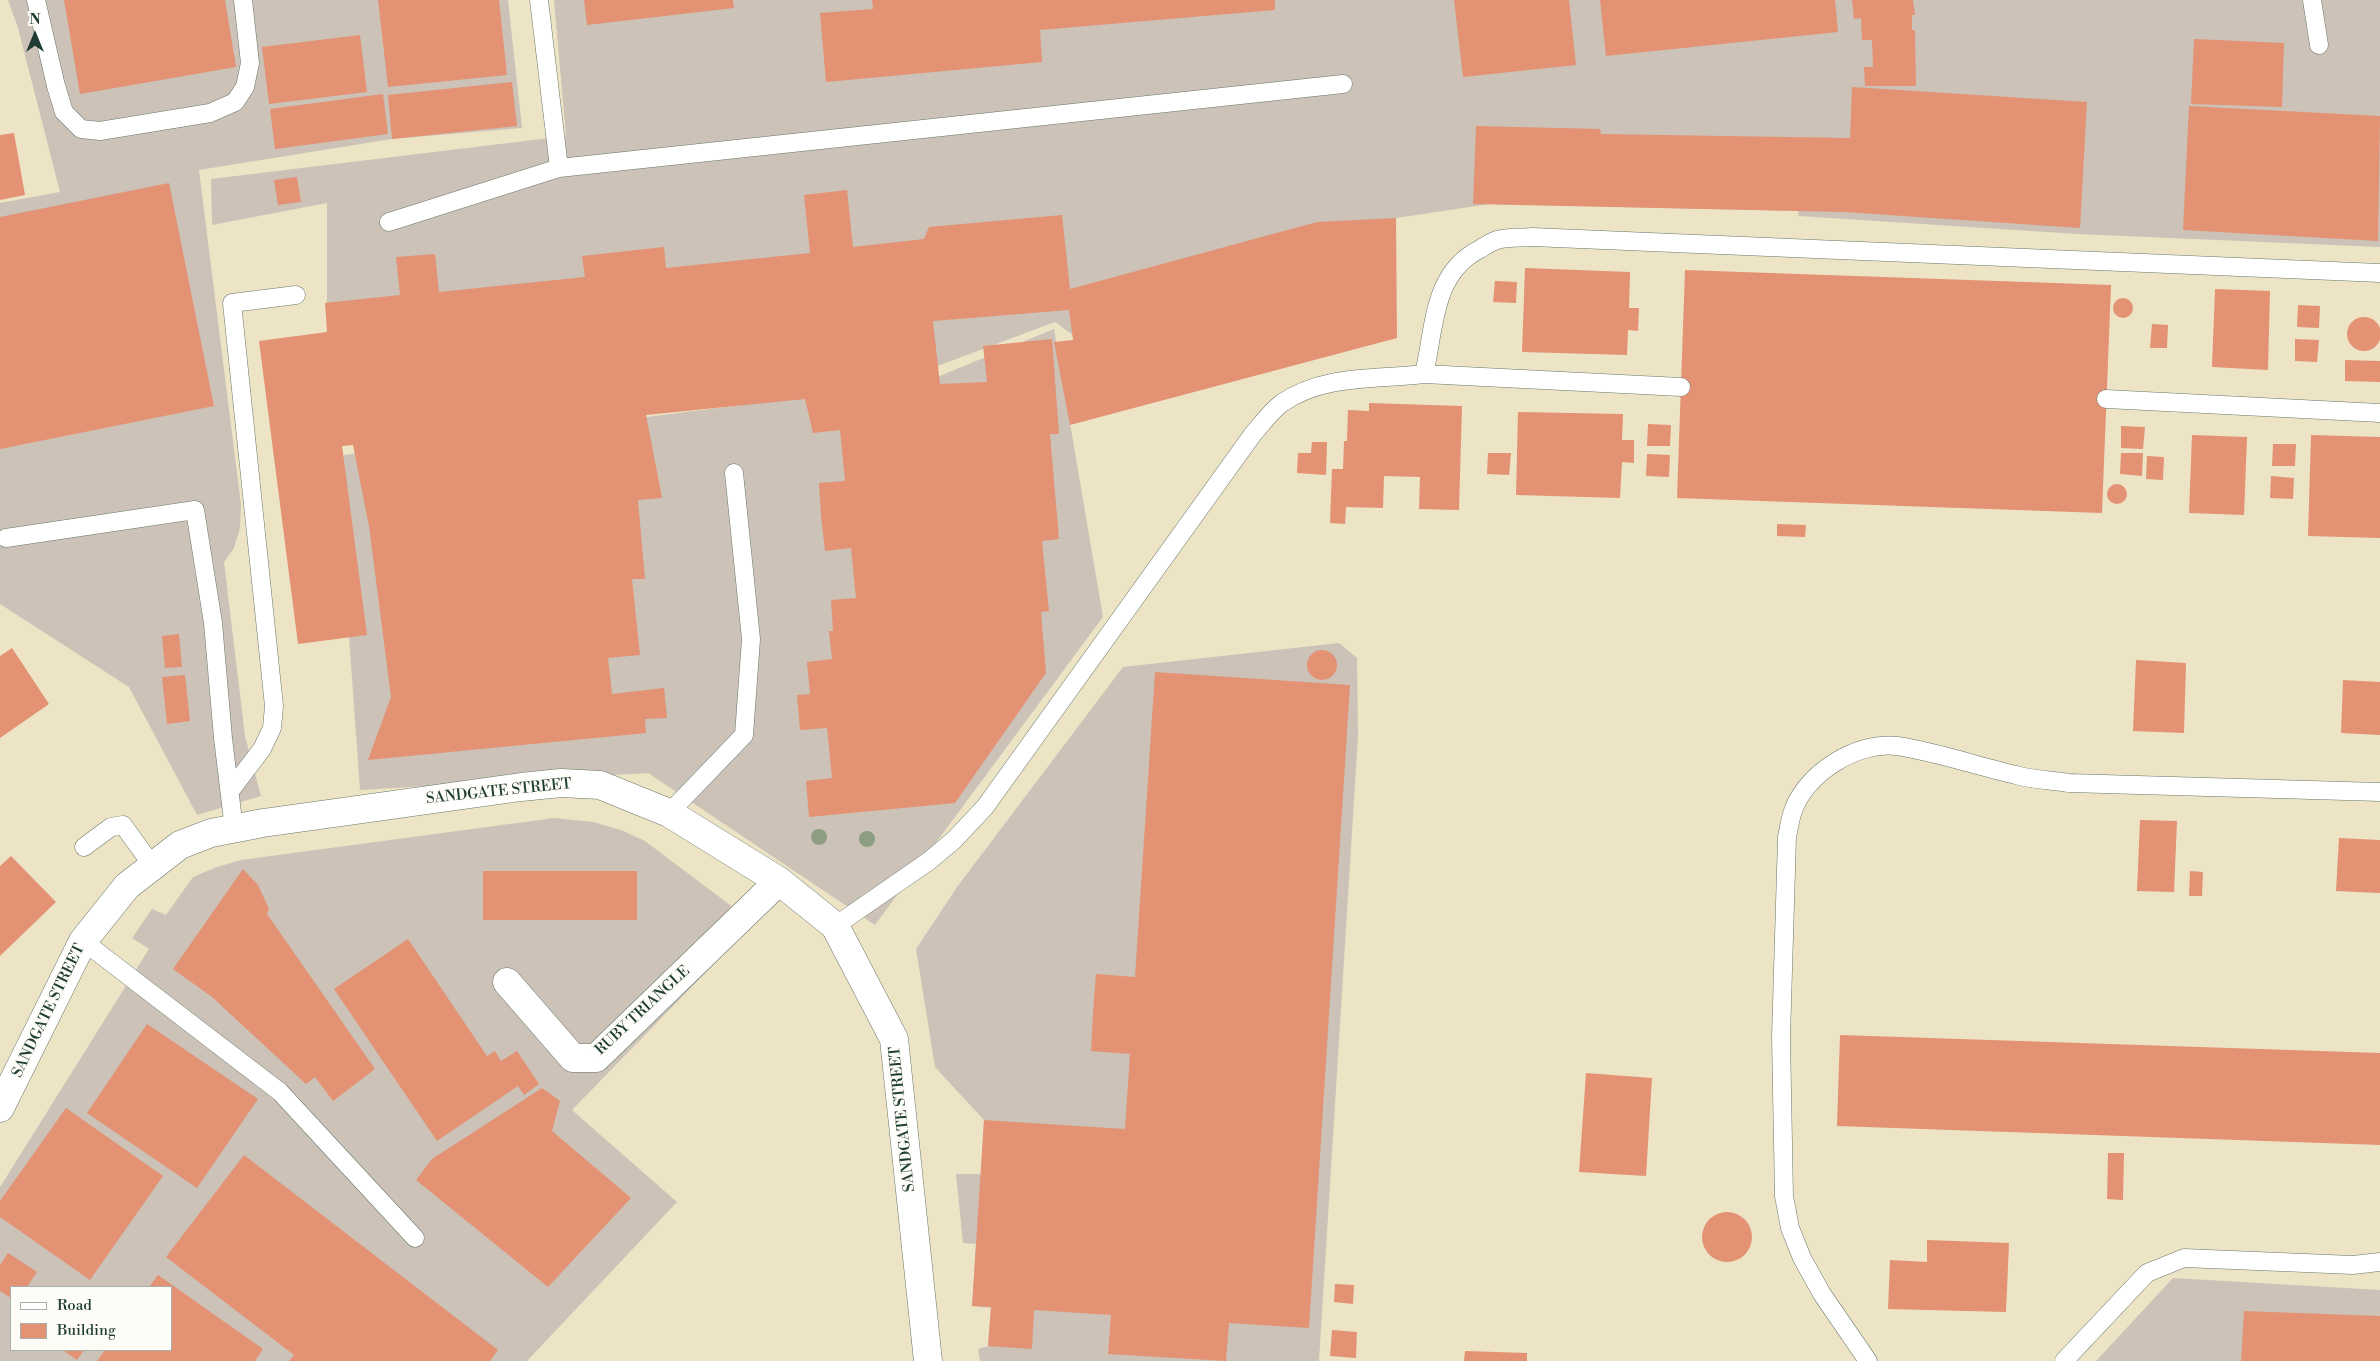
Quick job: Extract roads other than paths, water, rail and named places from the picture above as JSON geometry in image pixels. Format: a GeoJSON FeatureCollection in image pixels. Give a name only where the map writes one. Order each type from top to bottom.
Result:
{"type":"FeatureCollection","features":[{"type":"Feature","properties":{"kind":"street","name":"SANDGATE STREET"},"geometry":{"type":"LineString","coordinates":[[2,1098],[83,941],[127,886],[180,845],[211,833],[234,829],[561,783],[600,785],[668,812],[779,881],[835,926],[894,1039],[928,1361]]}},
{"type":"Feature","properties":{"kind":"street","name":"RUBY TRIANGLE"},"geometry":{"type":"LineString","coordinates":[[507,982],[573,1058],[596,1058],[779,881]]}},
{"type":"Feature","properties":{"kind":"lane"},"geometry":{"type":"LineString","coordinates":[[36,0],[64,112],[81,129],[100,131],[210,113],[235,102],[245,87],[250,63],[243,0]]}},
{"type":"Feature","properties":{"kind":"lane"},"geometry":{"type":"LineString","coordinates":[[539,0],[559,168]]}},
{"type":"Feature","properties":{"kind":"lane"},"geometry":{"type":"LineString","coordinates":[[2312,0],[2319,45]]}},
{"type":"Feature","properties":{"kind":"lane"},"geometry":{"type":"LineString","coordinates":[[389,222],[559,168],[1343,84]]}},
{"type":"Feature","properties":{"kind":"lane"},"geometry":{"type":"LineString","coordinates":[[1424,374],[1435,309],[1446,279],[1467,255],[1497,240],[1532,237],[2380,273]]}},
{"type":"Feature","properties":{"kind":"lane"},"geometry":{"type":"LineString","coordinates":[[230,791],[262,749],[272,728],[274,706],[232,304],[296,295]]}},
{"type":"Feature","properties":{"kind":"lane"},"geometry":{"type":"LineString","coordinates":[[835,926],[929,861],[954,840],[985,807],[1209,493],[1253,434],[1282,404],[1313,387],[1348,379],[1383,379],[1424,374],[1681,387]]}},
{"type":"Feature","properties":{"kind":"lane"},"geometry":{"type":"LineString","coordinates":[[2106,400],[2380,413]]}},
{"type":"Feature","properties":{"kind":"lane"},"geometry":{"type":"LineString","coordinates":[[668,812],[744,735],[751,639],[734,473]]}},
{"type":"Feature","properties":{"kind":"lane"},"geometry":{"type":"LineString","coordinates":[[6,538],[195,510],[213,623],[234,829]]}},
{"type":"Feature","properties":{"kind":"lane"},"geometry":{"type":"LineString","coordinates":[[1868,1361],[1822,1294],[1802,1258],[1790,1228],[1784,1196],[1781,1156],[1784,1106],[1781,1037],[1787,837],[1793,810],[1805,789],[1826,768],[1851,753],[1872,746],[1896,746],[2019,776],[2069,783],[2380,792]]}},
{"type":"Feature","properties":{"kind":"lane"},"geometry":{"type":"LineString","coordinates":[[84,847],[112,827],[123,825],[152,865]]}},
{"type":"Feature","properties":{"kind":"lane"},"geometry":{"type":"LineString","coordinates":[[83,941],[280,1092],[415,1238]]}},
{"type":"Feature","properties":{"kind":"lane"},"geometry":{"type":"LineString","coordinates":[[2064,1361],[2147,1272],[2184,1258],[2353,1266],[2380,1262]]}}]}
